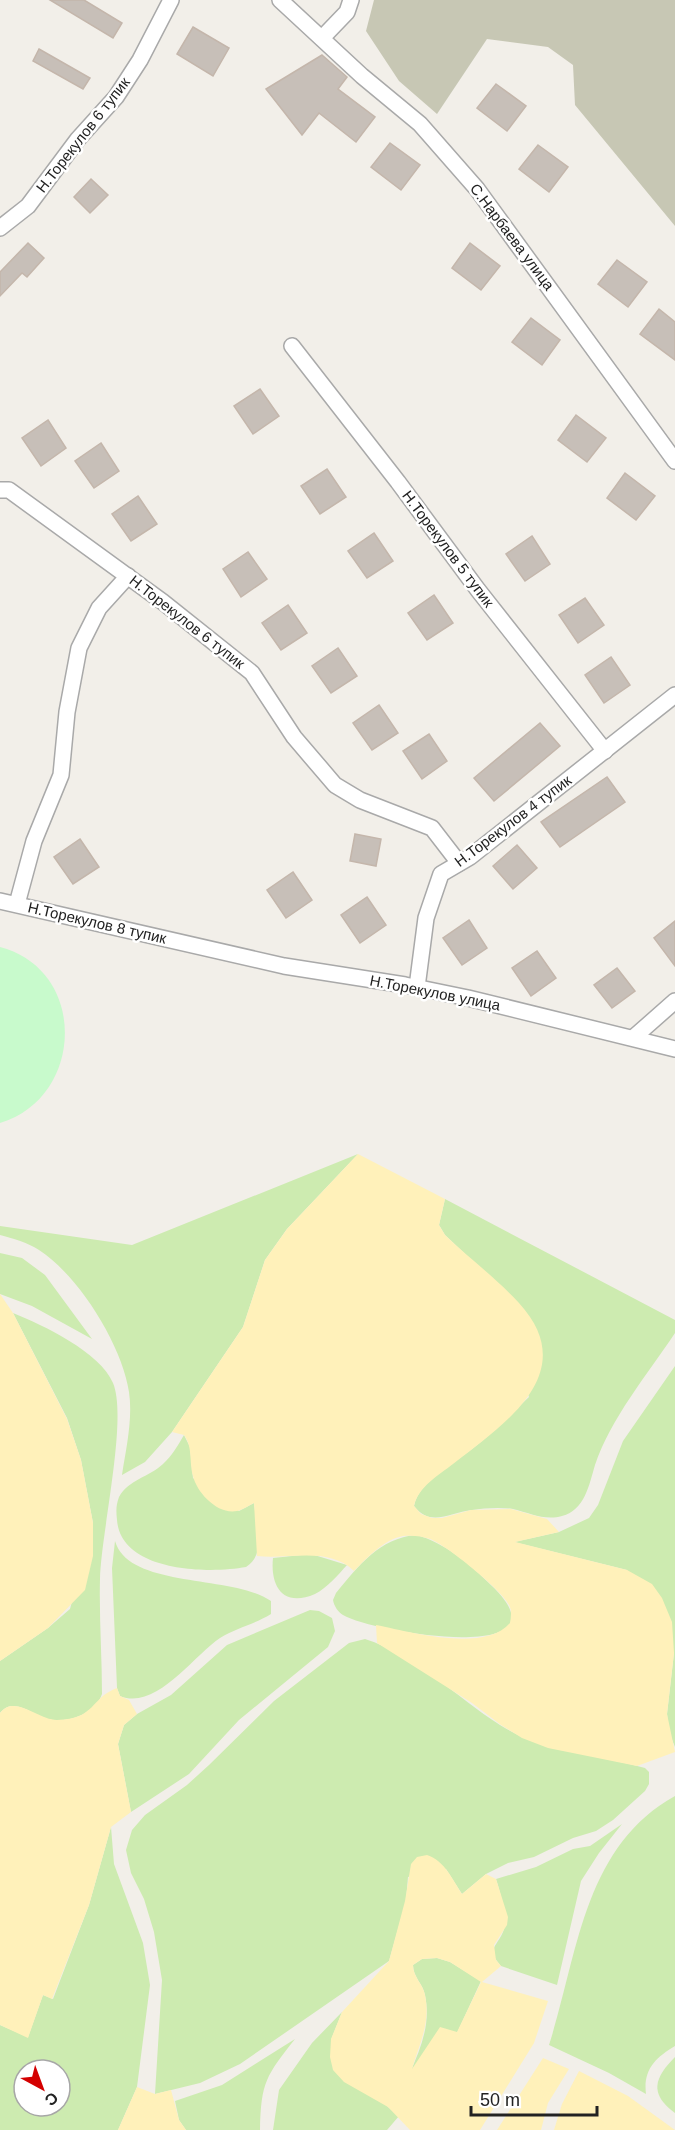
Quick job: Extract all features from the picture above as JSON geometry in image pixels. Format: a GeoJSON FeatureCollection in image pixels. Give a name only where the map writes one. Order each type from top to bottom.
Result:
{"type":"FeatureCollection","features":[{"type":"Feature","properties":{"kind":"street","name":"Н.Торекулов 6 тупик"},"geometry":{"type":"LineString","coordinates":[[0,228],[28,206],[78,139],[116,97],[140,60],[171,0]]}},
{"type":"Feature","properties":{"kind":"street","name":"С.Нарбаева улица"},"geometry":{"type":"LineString","coordinates":[[280,0],[420,124],[477,189],[675,461]]}},
{"type":"Feature","properties":{"kind":"street"},"geometry":{"type":"LineString","coordinates":[[322,38],[347,12],[351,0]]}},
{"type":"Feature","properties":{"kind":"street","name":"Н.Торекулов 5 тупик"},"geometry":{"type":"LineString","coordinates":[[292,346],[398,482],[478,590],[605,751]]}},
{"type":"Feature","properties":{"kind":"street","name":"Н.Торекулов 6 тупик"},"geometry":{"type":"LineString","coordinates":[[0,490],[9,490],[128,576],[252,673],[294,737],[335,785],[360,800],[432,828],[459,863]]}},
{"type":"Feature","properties":{"kind":"street"},"geometry":{"type":"LineString","coordinates":[[17,904],[34,841],[61,775],[67,712],[79,648],[99,608],[128,576]]}},
{"type":"Feature","properties":{"kind":"street","name":"Н.Торекулов 4 тупик"},"geometry":{"type":"LineString","coordinates":[[417,987],[426,918],[441,874],[459,863],[675,695]]}},
{"type":"Feature","properties":{"kind":"street","name":"Н.Торекулов 8 тупик"},"geometry":{"type":"LineString","coordinates":[[0,901],[194,945]]}},
{"type":"Feature","properties":{"kind":"street","name":"Н.Торекулов улица"},"geometry":{"type":"LineString","coordinates":[[194,945],[284,966],[417,987],[557,1018],[675,1049]]}},
{"type":"Feature","properties":{"kind":"street"},"geometry":{"type":"LineString","coordinates":[[633,1038],[675,1001]]}},
{"type":"Feature","properties":{"kind":"shaded area"},"geometry":{"type":"Polygon","coordinates":[[[374,0],[675,0],[675,226],[575,105],[573,65],[548,47],[487,39],[437,114],[399,81],[366,31],[374,0]]]}},
{"type":"Feature","properties":{"kind":"green space"},"geometry":{"type":"Polygon","coordinates":[[[0,947],[29,960],[49,981],[61,1006],[65,1034],[61,1062],[48,1088],[28,1109],[0,1123],[0,947]]]}},
{"type":"Feature","properties":{"kind":"green space"},"geometry":{"type":"Polygon","coordinates":[[[358,1154],[287,1229],[265,1260],[243,1327],[172,1432],[145,1462],[122,1475],[130,1423],[130,1402],[125,1373],[108,1333],[83,1294],[54,1262],[30,1245],[0,1235],[0,1226],[132,1245],[358,1154]]]}},
{"type":"Feature","properties":{"kind":"green space"},"geometry":{"type":"Polygon","coordinates":[[[445,1199],[675,1320],[675,1333],[610,1430],[585,1496],[570,1513],[556,1517],[544,1517],[513,1509],[487,1508],[434,1517],[420,1513],[414,1506],[417,1497],[431,1479],[484,1439],[529,1397],[481,1269],[445,1235],[439,1225],[445,1199]]]}},
{"type":"Feature","properties":{"kind":"green space"},"geometry":{"type":"Polygon","coordinates":[[[0,1253],[22,1258],[45,1275],[92,1339],[32,1306],[0,1294],[0,1253]]]}},
{"type":"Feature","properties":{"kind":"green space"},"geometry":{"type":"Polygon","coordinates":[[[13,1313],[54,1332],[84,1350],[106,1372],[113,1383],[117,1400],[116,1449],[101,1559],[102,1694],[87,1712],[72,1719],[47,1719],[17,1706],[5,1708],[0,1713],[0,1661],[48,1628],[70,1609],[93,1523],[81,1460],[67,1418],[13,1313]]]}},
{"type":"Feature","properties":{"kind":"green space"},"geometry":{"type":"Polygon","coordinates":[[[675,1366],[675,1747],[669,1732],[667,1714],[674,1653],[627,1570],[514,1542],[559,1532],[589,1518],[598,1505],[623,1441],[675,1366]]]}},
{"type":"Feature","properties":{"kind":"green space"},"geometry":{"type":"Polygon","coordinates":[[[184,1435],[190,1447],[193,1478],[239,1511],[254,1503],[259,1538],[258,1547],[252,1561],[246,1567],[210,1570],[169,1566],[150,1560],[134,1550],[122,1537],[117,1520],[119,1497],[128,1486],[163,1464],[184,1435]]]}},
{"type":"Feature","properties":{"kind":"green space"},"geometry":{"type":"Polygon","coordinates":[[[416,1535],[447,1549],[466,1562],[491,1585],[510,1610],[508,1626],[489,1635],[460,1637],[425,1635],[361,1622],[339,1612],[333,1600],[336,1593],[361,1564],[391,1542],[416,1535]]]}},
{"type":"Feature","properties":{"kind":"green space"},"geometry":{"type":"Polygon","coordinates":[[[115,1541],[124,1556],[140,1567],[160,1574],[254,1593],[271,1601],[271,1614],[220,1638],[160,1689],[147,1696],[134,1699],[120,1696],[117,1688],[112,1568],[115,1541]]]}},
{"type":"Feature","properties":{"kind":"green space"},"geometry":{"type":"Polygon","coordinates":[[[311,1554],[347,1565],[328,1585],[315,1594],[295,1598],[281,1592],[274,1577],[273,1558],[311,1554]]]}},
{"type":"Feature","properties":{"kind":"green space"},"geometry":{"type":"Polygon","coordinates":[[[310,1610],[319,1611],[332,1618],[335,1631],[328,1647],[239,1720],[189,1774],[131,1812],[118,1744],[124,1725],[137,1714],[171,1695],[227,1645],[310,1610]]]}},
{"type":"Feature","properties":{"kind":"green space"},"geometry":{"type":"Polygon","coordinates":[[[365,1639],[384,1646],[419,1666],[484,1714],[517,1734],[535,1742],[571,1752],[645,1768],[649,1772],[649,1784],[645,1791],[613,1820],[596,1831],[573,1838],[534,1857],[508,1863],[486,1874],[462,1894],[446,1869],[408,1877],[406,1901],[389,1961],[240,2064],[200,2083],[155,2094],[162,1980],[154,1932],[144,1899],[131,1873],[126,1850],[132,1830],[145,1815],[187,1785],[274,1701],[349,1643],[365,1639]]]}},
{"type":"Feature","properties":{"kind":"green space"},"geometry":{"type":"Polygon","coordinates":[[[675,1796],[675,2046],[656,2060],[652,2066],[646,2078],[646,2094],[609,2073],[549,2045],[577,1940],[602,1873],[621,1844],[644,1818],[675,1796]]]}},
{"type":"Feature","properties":{"kind":"green space"},"geometry":{"type":"Polygon","coordinates":[[[622,1824],[581,1881],[557,1985],[501,1966],[493,1952],[503,1932],[505,1920],[496,1879],[536,1867],[573,1849],[590,1846],[622,1824]]]}},
{"type":"Feature","properties":{"kind":"green space"},"geometry":{"type":"Polygon","coordinates":[[[111,1827],[114,1864],[143,1943],[150,1985],[137,2087],[118,2130],[0,2130],[0,2025],[28,2037],[43,1995],[53,1999],[89,1905],[111,1827]]]}},
{"type":"Feature","properties":{"kind":"green space"},"geometry":{"type":"Polygon","coordinates":[[[437,1958],[450,1962],[481,1981],[457,2033],[410,2073],[421,2045],[427,2016],[425,1995],[413,1965],[422,1959],[437,1958]]]}},
{"type":"Feature","properties":{"kind":"green space"},"geometry":{"type":"Polygon","coordinates":[[[342,2012],[331,2040],[388,2107],[399,2116],[387,2130],[273,2130],[279,2090],[312,2043],[342,2012]]]}},
{"type":"Feature","properties":{"kind":"green space"},"geometry":{"type":"Polygon","coordinates":[[[295,2039],[277,2062],[267,2080],[262,2101],[260,2130],[186,2130],[179,2120],[175,2101],[222,2085],[295,2039]]]}},
{"type":"Feature","properties":{"kind":"green space"},"geometry":{"type":"Polygon","coordinates":[[[675,2057],[675,2113],[661,2099],[657,2086],[662,2072],[675,2057]]]}},
{"type":"Feature","properties":{"kind":"sand"},"geometry":{"type":"Polygon","coordinates":[[[358,1154],[445,1199],[439,1225],[445,1235],[519,1303],[536,1328],[543,1352],[540,1373],[530,1394],[495,1431],[430,1482],[416,1499],[414,1506],[421,1514],[432,1518],[442,1518],[471,1510],[511,1509],[547,1519],[559,1532],[515,1542],[627,1570],[652,1584],[662,1598],[672,1622],[674,1653],[667,1714],[675,1752],[637,1766],[548,1748],[522,1738],[472,1703],[377,1643],[376,1625],[446,1638],[465,1639],[498,1632],[510,1623],[511,1609],[504,1598],[448,1549],[427,1538],[403,1536],[389,1541],[376,1550],[354,1571],[344,1563],[320,1556],[257,1556],[254,1503],[237,1511],[223,1510],[209,1501],[195,1483],[187,1440],[184,1435],[172,1432],[243,1327],[265,1260],[287,1229],[358,1154]]]}},
{"type":"Feature","properties":{"kind":"sand"},"geometry":{"type":"Polygon","coordinates":[[[0,1294],[13,1313],[67,1419],[81,1460],[93,1523],[93,1556],[85,1590],[48,1628],[0,1661],[0,1294]]]}},
{"type":"Feature","properties":{"kind":"sand"},"geometry":{"type":"Polygon","coordinates":[[[117,1688],[120,1696],[129,1700],[137,1714],[124,1725],[118,1744],[131,1812],[111,1827],[89,1905],[52,1999],[43,1995],[28,2038],[0,2025],[0,1713],[13,1706],[27,1709],[50,1719],[70,1719],[86,1712],[108,1692],[117,1688]]]}},
{"type":"Feature","properties":{"kind":"sand"},"geometry":{"type":"Polygon","coordinates":[[[427,1855],[439,1862],[448,1871],[462,1894],[486,1874],[496,1879],[508,1917],[507,1925],[494,1945],[496,1960],[501,1966],[482,1982],[548,2001],[534,2043],[480,2130],[410,2130],[388,2107],[344,2082],[333,2070],[330,2057],[331,2039],[342,2012],[389,1961],[405,1901],[411,1864],[417,1857],[427,1855]],[[437,1958],[422,1959],[413,1965],[425,1995],[426,2015],[412,2069],[440,2027],[457,2032],[481,1982],[450,1962],[437,1958]]]}},
{"type":"Feature","properties":{"kind":"sand"},"geometry":{"type":"Polygon","coordinates":[[[543,2058],[569,2069],[548,2103],[541,2130],[497,2130],[543,2058]]]}},
{"type":"Feature","properties":{"kind":"sand"},"geometry":{"type":"Polygon","coordinates":[[[579,2071],[628,2096],[675,2130],[554,2130],[562,2104],[579,2071]]]}},
{"type":"Feature","properties":{"kind":"sand"},"geometry":{"type":"Polygon","coordinates":[[[137,2087],[155,2094],[171,2090],[179,2120],[186,2130],[118,2130],[137,2087]]]}},
{"type":"Feature","properties":{"kind":"building"},"geometry":{"type":"Polygon","coordinates":[[[50,0],[84,0],[122,23],[113,38],[50,0]]]}},
{"type":"Feature","properties":{"kind":"building"},"geometry":{"type":"Polygon","coordinates":[[[193,27],[229,48],[213,76],[177,54],[193,27]]]}},
{"type":"Feature","properties":{"kind":"building"},"geometry":{"type":"Polygon","coordinates":[[[39,49],[90,78],[83,89],[33,61],[39,49]]]}},
{"type":"Feature","properties":{"kind":"building"},"geometry":{"type":"Polygon","coordinates":[[[322,55],[347,77],[338,89],[375,117],[356,142],[319,113],[302,135],[266,89],[322,55]]]}},
{"type":"Feature","properties":{"kind":"building"},"geometry":{"type":"Polygon","coordinates":[[[496,84],[526,106],[507,131],[477,108],[496,84]]]}},
{"type":"Feature","properties":{"kind":"building"},"geometry":{"type":"Polygon","coordinates":[[[390,143],[420,165],[401,190],[371,167],[390,143]]]}},
{"type":"Feature","properties":{"kind":"building"},"geometry":{"type":"Polygon","coordinates":[[[538,145],[568,167],[549,192],[519,169],[538,145]]]}},
{"type":"Feature","properties":{"kind":"building"},"geometry":{"type":"Polygon","coordinates":[[[91,179],[108,195],[90,213],[74,197],[91,179]]]}},
{"type":"Feature","properties":{"kind":"building"},"geometry":{"type":"Polygon","coordinates":[[[28,243],[44,258],[27,277],[22,273],[0,296],[0,272],[28,243]]]}},
{"type":"Feature","properties":{"kind":"building"},"geometry":{"type":"Polygon","coordinates":[[[470,243],[500,266],[481,290],[452,268],[470,243]]]}},
{"type":"Feature","properties":{"kind":"building"},"geometry":{"type":"Polygon","coordinates":[[[617,260],[647,282],[628,307],[598,284],[617,260]]]}},
{"type":"Feature","properties":{"kind":"building"},"geometry":{"type":"Polygon","coordinates":[[[659,309],[675,322],[675,360],[640,334],[659,309]]]}},
{"type":"Feature","properties":{"kind":"building"},"geometry":{"type":"Polygon","coordinates":[[[531,318],[560,340],[542,365],[512,342],[531,318]]]}},
{"type":"Feature","properties":{"kind":"building"},"geometry":{"type":"Polygon","coordinates":[[[260,389],[279,416],[253,434],[234,406],[260,389]]]}},
{"type":"Feature","properties":{"kind":"building"},"geometry":{"type":"Polygon","coordinates":[[[576,415],[606,438],[587,462],[558,440],[576,415]]]}},
{"type":"Feature","properties":{"kind":"building"},"geometry":{"type":"Polygon","coordinates":[[[48,420],[66,448],[41,466],[22,438],[48,420]]]}},
{"type":"Feature","properties":{"kind":"building"},"geometry":{"type":"Polygon","coordinates":[[[101,443],[119,471],[94,488],[75,461],[101,443]]]}},
{"type":"Feature","properties":{"kind":"building"},"geometry":{"type":"Polygon","coordinates":[[[327,469],[346,497],[320,514],[301,486],[327,469]]]}},
{"type":"Feature","properties":{"kind":"building"},"geometry":{"type":"Polygon","coordinates":[[[625,473],[655,496],[636,520],[607,498],[625,473]]]}},
{"type":"Feature","properties":{"kind":"building"},"geometry":{"type":"Polygon","coordinates":[[[138,496],[157,524],[131,541],[112,514],[138,496]]]}},
{"type":"Feature","properties":{"kind":"building"},"geometry":{"type":"Polygon","coordinates":[[[374,533],[393,561],[367,578],[348,551],[374,533]]]}},
{"type":"Feature","properties":{"kind":"building"},"geometry":{"type":"Polygon","coordinates":[[[532,536],[550,564],[525,581],[506,554],[532,536]]]}},
{"type":"Feature","properties":{"kind":"building"},"geometry":{"type":"Polygon","coordinates":[[[248,552],[267,579],[241,597],[223,569],[248,552]]]}},
{"type":"Feature","properties":{"kind":"building"},"geometry":{"type":"Polygon","coordinates":[[[434,595],[453,623],[427,640],[408,613],[434,595]]]}},
{"type":"Feature","properties":{"kind":"building"},"geometry":{"type":"Polygon","coordinates":[[[585,598],[604,625],[578,643],[559,615],[585,598]]]}},
{"type":"Feature","properties":{"kind":"building"},"geometry":{"type":"Polygon","coordinates":[[[288,605],[307,633],[281,650],[262,623],[288,605]]]}},
{"type":"Feature","properties":{"kind":"building"},"geometry":{"type":"Polygon","coordinates":[[[338,648],[357,676],[331,693],[312,666],[338,648]]]}},
{"type":"Feature","properties":{"kind":"building"},"geometry":{"type":"Polygon","coordinates":[[[611,657],[630,685],[604,703],[585,675],[611,657]]]}},
{"type":"Feature","properties":{"kind":"building"},"geometry":{"type":"Polygon","coordinates":[[[379,705],[398,733],[372,750],[353,723],[379,705]]]}},
{"type":"Feature","properties":{"kind":"building"},"geometry":{"type":"Polygon","coordinates":[[[540,723],[560,746],[494,801],[474,778],[540,723]]]}},
{"type":"Feature","properties":{"kind":"building"},"geometry":{"type":"Polygon","coordinates":[[[429,734],[447,761],[422,779],[403,751],[429,734]]]}},
{"type":"Feature","properties":{"kind":"building"},"geometry":{"type":"Polygon","coordinates":[[[607,777],[625,802],[560,847],[541,822],[607,777]]]}},
{"type":"Feature","properties":{"kind":"building"},"geometry":{"type":"Polygon","coordinates":[[[355,834],[381,839],[376,866],[350,861],[355,834]]]}},
{"type":"Feature","properties":{"kind":"building"},"geometry":{"type":"Polygon","coordinates":[[[80,839],[99,867],[73,884],[54,857],[80,839]]]}},
{"type":"Feature","properties":{"kind":"building"},"geometry":{"type":"Polygon","coordinates":[[[517,845],[537,868],[513,889],[493,866],[517,845]]]}},
{"type":"Feature","properties":{"kind":"building"},"geometry":{"type":"Polygon","coordinates":[[[293,872],[312,900],[286,918],[267,890],[293,872]]]}},
{"type":"Feature","properties":{"kind":"building"},"geometry":{"type":"Polygon","coordinates":[[[367,897],[386,925],[360,943],[341,915],[367,897]]]}},
{"type":"Feature","properties":{"kind":"building"},"geometry":{"type":"Polygon","coordinates":[[[469,920],[487,948],[462,965],[443,938],[469,920]]]}},
{"type":"Feature","properties":{"kind":"building"},"geometry":{"type":"Polygon","coordinates":[[[675,921],[675,966],[654,938],[675,921]]]}},
{"type":"Feature","properties":{"kind":"building"},"geometry":{"type":"Polygon","coordinates":[[[537,951],[556,978],[531,996],[512,968],[537,951]]]}},
{"type":"Feature","properties":{"kind":"building"},"geometry":{"type":"Polygon","coordinates":[[[617,968],[635,991],[612,1008],[594,985],[617,968]]]}}]}
